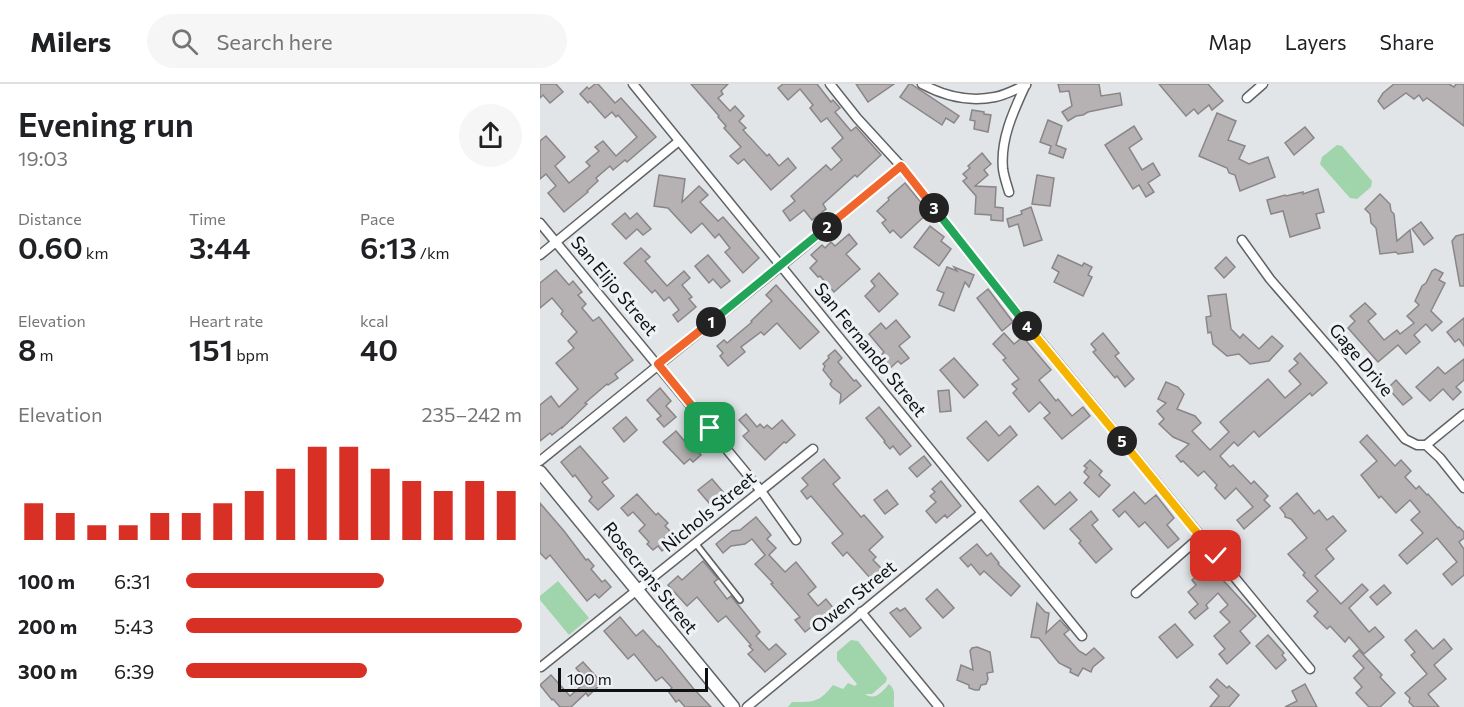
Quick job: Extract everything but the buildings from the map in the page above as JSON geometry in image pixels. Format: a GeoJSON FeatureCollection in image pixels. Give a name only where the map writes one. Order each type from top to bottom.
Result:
{"type":"FeatureCollection","features":[{"type":"Feature","properties":{"kind":"street","name":"San Fernando Street"},"geometry":{"type":"LineString","coordinates":[[633,84],[1082,636]]}},
{"type":"Feature","properties":{"kind":"street"},"geometry":{"type":"LineString","coordinates":[[830,84],[857,118],[901,166],[1000,292],[1310,669]]}},
{"type":"Feature","properties":{"kind":"street"},"geometry":{"type":"LineString","coordinates":[[922,84],[953,96],[974,99],[997,97],[1026,84]]}},
{"type":"Feature","properties":{"kind":"street"},"geometry":{"type":"LineString","coordinates":[[1009,192],[1003,169],[1004,144],[1008,126],[1026,84]]}},
{"type":"Feature","properties":{"kind":"street"},"geometry":{"type":"LineString","coordinates":[[1247,98],[1263,84]]}},
{"type":"Feature","properties":{"kind":"street"},"geometry":{"type":"LineString","coordinates":[[540,255],[679,141]]}},
{"type":"Feature","properties":{"kind":"street"},"geometry":{"type":"LineString","coordinates":[[540,461],[901,166]]}},
{"type":"Feature","properties":{"kind":"street","name":"San Elijo Street"},"geometry":{"type":"LineString","coordinates":[[540,222],[761,491],[796,540]]}},
{"type":"Feature","properties":{"kind":"street","name":"Gage Drive"},"geometry":{"type":"LineString","coordinates":[[1242,240],[1270,279],[1405,440],[1417,445],[1426,445],[1440,458],[1464,488]]}},
{"type":"Feature","properties":{"kind":"street"},"geometry":{"type":"LineString","coordinates":[[1426,445],[1464,414]]}},
{"type":"Feature","properties":{"kind":"street","name":"Nichols Street"},"geometry":{"type":"LineString","coordinates":[[541,667],[813,449]]}},
{"type":"Feature","properties":{"kind":"street","name":"Rosecrans Street"},"geometry":{"type":"LineString","coordinates":[[540,472],[733,707]]}},
{"type":"Feature","properties":{"kind":"street","name":"Owen Street"},"geometry":{"type":"LineString","coordinates":[[747,707],[982,513]]}},
{"type":"Feature","properties":{"kind":"street"},"geometry":{"type":"LineString","coordinates":[[1136,593],[1200,537]]}},
{"type":"Feature","properties":{"kind":"street"},"geometry":{"type":"LineString","coordinates":[[861,612],[939,707]]}},
{"type":"Feature","properties":{"kind":"lane"},"geometry":{"type":"LineString","coordinates":[[696,544],[740,600]]}},
{"type":"Feature","properties":{"kind":"green space"},"geometry":{"type":"Polygon","coordinates":[[[1337,145],[1342,146],[1372,181],[1371,187],[1357,199],[1350,198],[1320,164],[1322,157],[1337,145]]]}},
{"type":"Feature","properties":{"kind":"green space"},"geometry":{"type":"Polygon","coordinates":[[[558,581],[589,618],[569,635],[540,600],[540,596],[558,581]]]}},
{"type":"Feature","properties":{"kind":"green space"},"geometry":{"type":"Polygon","coordinates":[[[851,640],[858,641],[887,678],[886,682],[872,694],[865,694],[875,696],[889,684],[894,692],[894,707],[788,707],[792,702],[815,700],[824,695],[833,685],[843,689],[848,683],[855,686],[857,684],[837,660],[837,652],[851,640]]]}},
{"type":"Feature","properties":{"kind":"route"},"geometry":{"type":"LineString","coordinates":[[710,428],[658,364],[901,166],[1000,292],[1216,556]]}}]}
